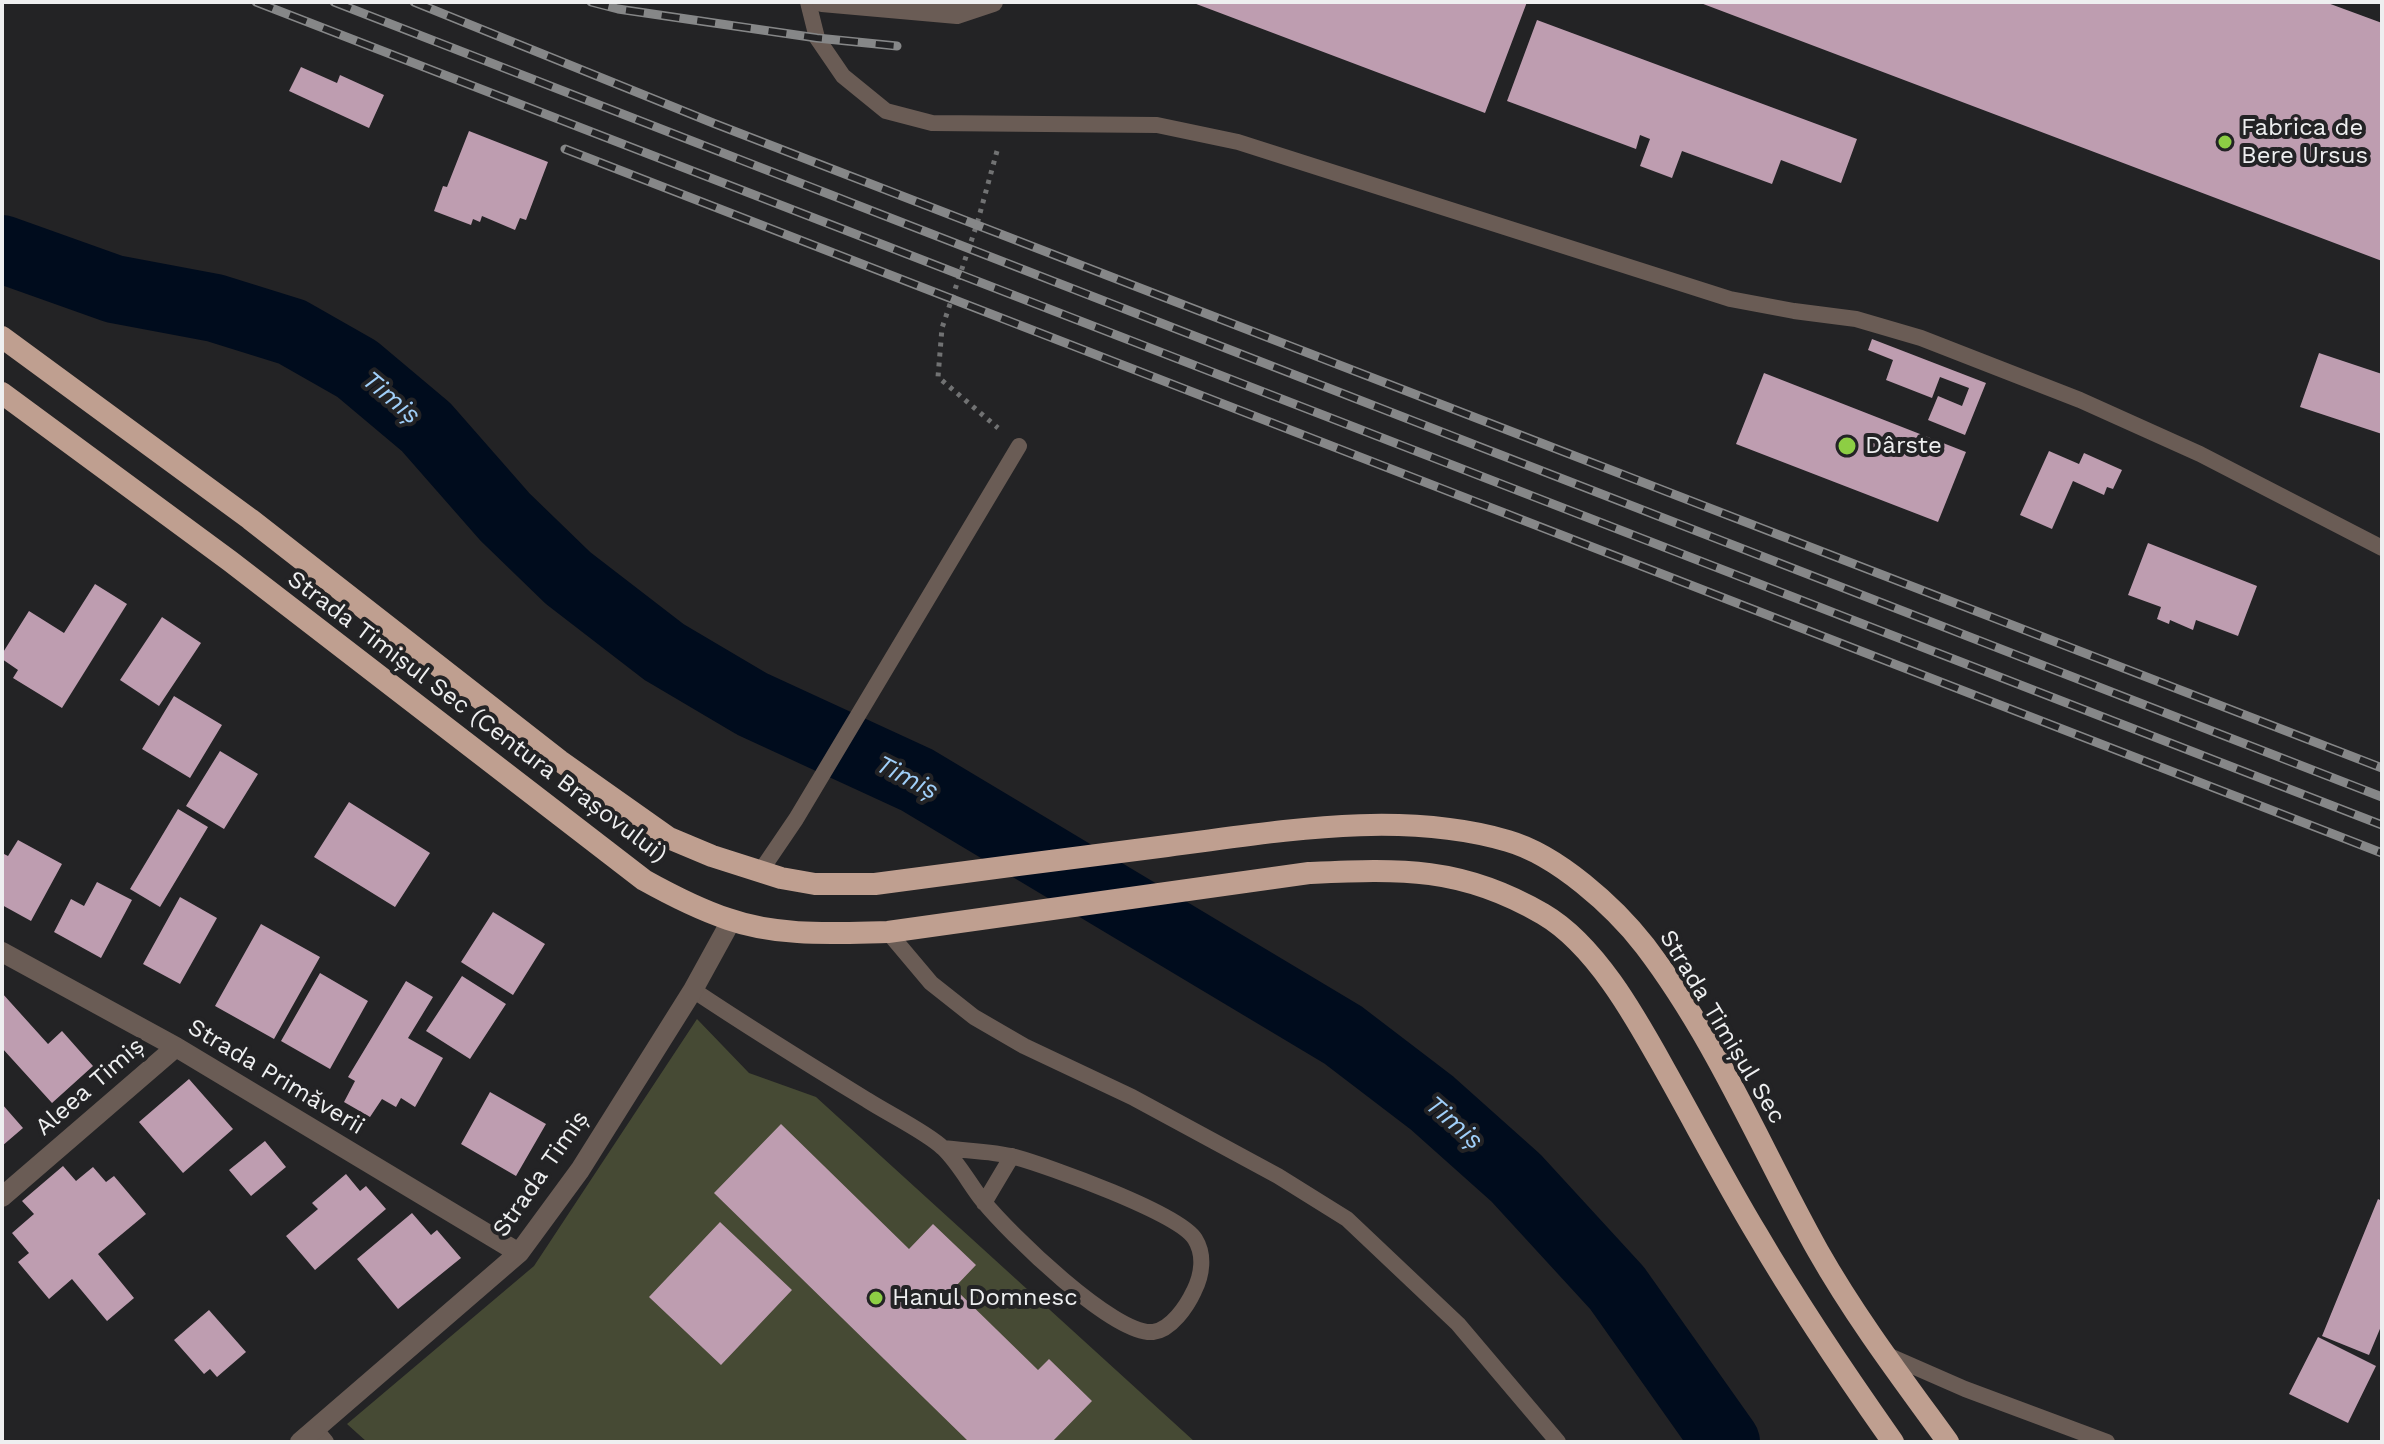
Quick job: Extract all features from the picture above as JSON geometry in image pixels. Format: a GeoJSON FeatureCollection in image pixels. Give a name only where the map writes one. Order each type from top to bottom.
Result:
{"type":"FeatureCollection","features":[{"type":"Feature","properties":{"kind":"highway","name":"Strada Timișul Sec (Centura Brașovului)"},"geometry":{"type":"LineString","coordinates":[[2,337],[250,519],[624,808],[669,838],[712,856],[760,872],[815,884],[875,884],[1274,832]]}},
{"type":"Feature","properties":{"kind":"highway","name":"Strada Timișul Sec (Centura Brașovului)"},"geometry":{"type":"LineString","coordinates":[[2,393],[230,561],[644,880],[695,907],[731,921],[779,930],[888,932],[1309,873],[1411,871],[1458,878],[1503,893],[1546,916],[1589,954],[1642,1030],[1755,1232],[1801,1307],[1893,1442]]}},
{"type":"Feature","properties":{"kind":"highway","name":"Strada Timișul Sec"},"geometry":{"type":"LineString","coordinates":[[1274,832],[1394,824],[1461,829],[1522,847],[1574,877],[1610,906],[1645,946],[1676,992],[1736,1093],[1818,1249],[1883,1353],[1948,1442]]}},
{"type":"Feature","properties":{"kind":"street"},"geometry":{"type":"LineString","coordinates":[[822,2],[957,14],[993,2]]}},
{"type":"Feature","properties":{"kind":"street","name":"Strada Timiș"},"geometry":{"type":"LineString","coordinates":[[313,1438],[519,1253],[580,1170],[693,990],[731,921]]}},
{"type":"Feature","properties":{"kind":"street","name":"Strada Primăverii"},"geometry":{"type":"LineString","coordinates":[[2,952],[176,1047],[519,1253]]}},
{"type":"Feature","properties":{"kind":"street","name":"Aleea Timiș"},"geometry":{"type":"LineString","coordinates":[[2,1197],[176,1047]]}},
{"type":"Feature","properties":{"kind":"lane"},"geometry":{"type":"LineString","coordinates":[[808,2],[817,38],[843,76],[886,111],[932,123],[1157,125],[1238,142],[1730,299],[1856,319],[1921,338],[2080,400],[2200,454],[2382,548]]}},
{"type":"Feature","properties":{"kind":"lane"},"geometry":{"type":"LineString","coordinates":[[760,872],[796,819],[1019,446]]}},
{"type":"Feature","properties":{"kind":"lane"},"geometry":{"type":"LineString","coordinates":[[888,932],[931,983],[974,1017],[1024,1046],[1132,1097],[1251,1161],[1347,1219],[1458,1324],[1558,1442]]}},
{"type":"Feature","properties":{"kind":"lane"},"geometry":{"type":"LineString","coordinates":[[693,990],[943,1148],[984,1203],[1013,1234],[1064,1281],[1135,1330],[1154,1332],[1172,1322],[1189,1302],[1199,1280],[1202,1257],[1194,1237],[1165,1217],[1063,1173],[1012,1156],[943,1148]]}},
{"type":"Feature","properties":{"kind":"lane"},"geometry":{"type":"LineString","coordinates":[[984,1203],[1012,1156]]}},
{"type":"Feature","properties":{"kind":"lane"},"geometry":{"type":"LineString","coordinates":[[1883,1353],[1965,1389],[2107,1442]]}},
{"type":"Feature","properties":{"kind":"path"},"geometry":{"type":"LineString","coordinates":[[1004,123],[977,224],[942,328],[938,377],[1019,446]]}},
{"type":"Feature","properties":{"kind":"green space"},"geometry":{"type":"Polygon","coordinates":[[[697,1019],[749,1073],[816,1097],[1195,1442],[367,1442],[347,1424],[534,1266],[697,1019]]]}},
{"type":"Feature","properties":{"kind":"building"},"geometry":{"type":"Polygon","coordinates":[[[1191,2],[1527,2],[1485,113],[1191,2]]]}},
{"type":"Feature","properties":{"kind":"building","name":"Fabrica de Bere Ursus"},"geometry":{"type":"Polygon","coordinates":[[[1698,2],[2325,2],[2382,23],[2382,261],[1698,2]]]}},
{"type":"Feature","properties":{"kind":"building"},"geometry":{"type":"Polygon","coordinates":[[[1537,20],[1857,139],[1841,183],[1781,160],[1772,184],[1682,151],[1672,178],[1640,166],[1650,139],[1640,135],[1636,149],[1507,101],[1537,20]]]}},
{"type":"Feature","properties":{"kind":"building"},"geometry":{"type":"Polygon","coordinates":[[[301,67],[337,83],[340,75],[384,95],[369,128],[289,91],[301,67]]]}},
{"type":"Feature","properties":{"kind":"building"},"geometry":{"type":"Polygon","coordinates":[[[469,131],[548,162],[526,220],[520,218],[515,230],[482,216],[480,222],[473,219],[471,225],[434,211],[469,131]]]}},
{"type":"Feature","properties":{"kind":"building"},"geometry":{"type":"Polygon","coordinates":[[[1872,339],[1986,383],[1965,435],[1928,420],[1938,396],[1962,406],[1969,388],[1940,377],[1932,398],[1886,380],[1893,360],[1868,350],[1872,339]]]}},
{"type":"Feature","properties":{"kind":"building"},"geometry":{"type":"Polygon","coordinates":[[[2319,353],[2382,374],[2382,434],[2300,407],[2319,353]]]}},
{"type":"Feature","properties":{"kind":"building","name":"Dârste"},"geometry":{"type":"Polygon","coordinates":[[[1764,373],[1966,452],[1938,522],[1736,444],[1764,373]]]}},
{"type":"Feature","properties":{"kind":"building"},"geometry":{"type":"Polygon","coordinates":[[[2049,451],[2079,464],[2084,453],[2122,470],[2113,489],[2107,487],[2104,495],[2073,481],[2052,529],[2020,515],[2049,451]]]}},
{"type":"Feature","properties":{"kind":"building"},"geometry":{"type":"Polygon","coordinates":[[[2148,543],[2257,586],[2238,636],[2196,620],[2193,630],[2170,620],[2169,624],[2157,619],[2161,607],[2128,595],[2148,543]]]}},
{"type":"Feature","properties":{"kind":"building"},"geometry":{"type":"Polygon","coordinates":[[[95,584],[127,604],[62,708],[13,678],[18,670],[2,659],[2,654],[29,611],[64,633],[95,584]]]}},
{"type":"Feature","properties":{"kind":"building"},"geometry":{"type":"Polygon","coordinates":[[[162,617],[201,643],[159,706],[120,680],[162,617]]]}},
{"type":"Feature","properties":{"kind":"building"},"geometry":{"type":"Polygon","coordinates":[[[174,696],[222,725],[190,778],[142,749],[174,696]]]}},
{"type":"Feature","properties":{"kind":"building"},"geometry":{"type":"Polygon","coordinates":[[[220,751],[258,774],[224,829],[186,806],[220,751]]]}},
{"type":"Feature","properties":{"kind":"building"},"geometry":{"type":"Polygon","coordinates":[[[349,802],[430,853],[395,907],[314,857],[349,802]]]}},
{"type":"Feature","properties":{"kind":"building"},"geometry":{"type":"Polygon","coordinates":[[[178,809],[208,827],[160,907],[130,889],[178,809]]]}},
{"type":"Feature","properties":{"kind":"building"},"geometry":{"type":"Polygon","coordinates":[[[18,840],[62,864],[31,921],[2,905],[2,853],[8,856],[18,840]]]}},
{"type":"Feature","properties":{"kind":"building"},"geometry":{"type":"Polygon","coordinates":[[[97,882],[132,900],[101,958],[54,932],[71,899],[84,906],[97,882]]]}},
{"type":"Feature","properties":{"kind":"building"},"geometry":{"type":"Polygon","coordinates":[[[180,897],[217,918],[180,984],[143,964],[180,897]]]}},
{"type":"Feature","properties":{"kind":"building"},"geometry":{"type":"Polygon","coordinates":[[[493,912],[545,944],[513,995],[461,962],[493,912]]]}},
{"type":"Feature","properties":{"kind":"building"},"geometry":{"type":"Polygon","coordinates":[[[261,924],[320,957],[274,1039],[215,1006],[261,924]]]}},
{"type":"Feature","properties":{"kind":"building"},"geometry":{"type":"Polygon","coordinates":[[[320,973],[368,1001],[330,1069],[281,1041],[320,973]]]}},
{"type":"Feature","properties":{"kind":"building"},"geometry":{"type":"Polygon","coordinates":[[[462,976],[506,1004],[470,1059],[426,1031],[462,976]]]}},
{"type":"Feature","properties":{"kind":"building"},"geometry":{"type":"Polygon","coordinates":[[[406,981],[433,997],[408,1038],[443,1058],[415,1107],[401,1098],[396,1107],[382,1099],[370,1117],[344,1102],[355,1081],[348,1077],[406,981]]]}},
{"type":"Feature","properties":{"kind":"building"},"geometry":{"type":"Polygon","coordinates":[[[2,993],[48,1044],[62,1031],[93,1066],[52,1103],[2,1048],[2,993]]]}},
{"type":"Feature","properties":{"kind":"building"},"geometry":{"type":"Polygon","coordinates":[[[189,1079],[233,1129],[183,1173],[139,1122],[189,1079]]]}},
{"type":"Feature","properties":{"kind":"building"},"geometry":{"type":"Polygon","coordinates":[[[490,1092],[546,1124],[516,1176],[461,1144],[490,1092]]]}},
{"type":"Feature","properties":{"kind":"building"},"geometry":{"type":"Polygon","coordinates":[[[2,1104],[23,1128],[2,1146],[2,1104]]]}},
{"type":"Feature","properties":{"kind":"building"},"geometry":{"type":"Polygon","coordinates":[[[781,1124],[909,1249],[933,1224],[976,1265],[954,1288],[1038,1370],[1049,1359],[1092,1401],[1052,1442],[969,1442],[714,1193],[781,1124]]]}},
{"type":"Feature","properties":{"kind":"building"},"geometry":{"type":"Polygon","coordinates":[[[265,1141],[286,1167],[251,1196],[229,1170],[265,1141]]]}},
{"type":"Feature","properties":{"kind":"building"},"geometry":{"type":"Polygon","coordinates":[[[63,1166],[76,1181],[93,1167],[106,1182],[114,1176],[146,1214],[98,1254],[134,1298],[107,1321],[72,1279],[49,1299],[18,1262],[29,1253],[12,1233],[34,1214],[22,1201],[63,1166]]]}},
{"type":"Feature","properties":{"kind":"building"},"geometry":{"type":"Polygon","coordinates":[[[346,1174],[360,1191],[366,1186],[386,1209],[315,1270],[286,1236],[318,1209],[312,1203],[346,1174]]]}},
{"type":"Feature","properties":{"kind":"building"},"geometry":{"type":"Polygon","coordinates":[[[2378,1199],[2382,1201],[2382,1324],[2369,1355],[2322,1336],[2378,1199]]]}},
{"type":"Feature","properties":{"kind":"building"},"geometry":{"type":"Polygon","coordinates":[[[412,1213],[431,1235],[437,1230],[461,1258],[398,1309],[357,1259],[412,1213]]]}},
{"type":"Feature","properties":{"kind":"building"},"geometry":{"type":"Polygon","coordinates":[[[720,1222],[792,1290],[721,1365],[649,1297],[720,1222]]]}},
{"type":"Feature","properties":{"kind":"building"},"geometry":{"type":"Polygon","coordinates":[[[209,1310],[246,1352],[217,1377],[210,1369],[204,1374],[174,1340],[209,1310]]]}},
{"type":"Feature","properties":{"kind":"building"},"geometry":{"type":"Polygon","coordinates":[[[2318,1337],[2376,1366],[2348,1423],[2289,1394],[2318,1337]]]}},
{"type":"Feature","properties":{"kind":"waterway","name":"Timiș"},"geometry":{"type":"LineString","coordinates":[[2,249],[114,289],[215,308],[292,332],[357,369],[426,427],[505,517],[568,578],[664,652],[752,704],[917,780],[1343,1035],[1432,1103],[1516,1178],[1617,1288],[1726,1442]]}},
{"type":"Feature","properties":{"kind":"railway"},"geometry":{"type":"LineString","coordinates":[[256,2],[2382,825]]}},
{"type":"Feature","properties":{"kind":"railway"},"geometry":{"type":"LineString","coordinates":[[334,2],[2382,797]]}},
{"type":"Feature","properties":{"kind":"railway"},"geometry":{"type":"LineString","coordinates":[[414,2],[713,123],[2382,768]]}},
{"type":"Feature","properties":{"kind":"railway"},"geometry":{"type":"LineString","coordinates":[[591,2],[618,9],[817,38],[897,46]]}},
{"type":"Feature","properties":{"kind":"railway"},"geometry":{"type":"LineString","coordinates":[[565,149],[2382,853]]}},
{"type":"Feature","properties":{"kind":"place","name":"Fabrica de Bere Ursus"},"geometry":{"type":"Point","coordinates":[2225,142]}},
{"type":"Feature","properties":{"kind":"place","name":"Dârste"},"geometry":{"type":"Point","coordinates":[1847,446]}},
{"type":"Feature","properties":{"kind":"place","name":"Hanul Domnesc"},"geometry":{"type":"Point","coordinates":[876,1298]}}]}
